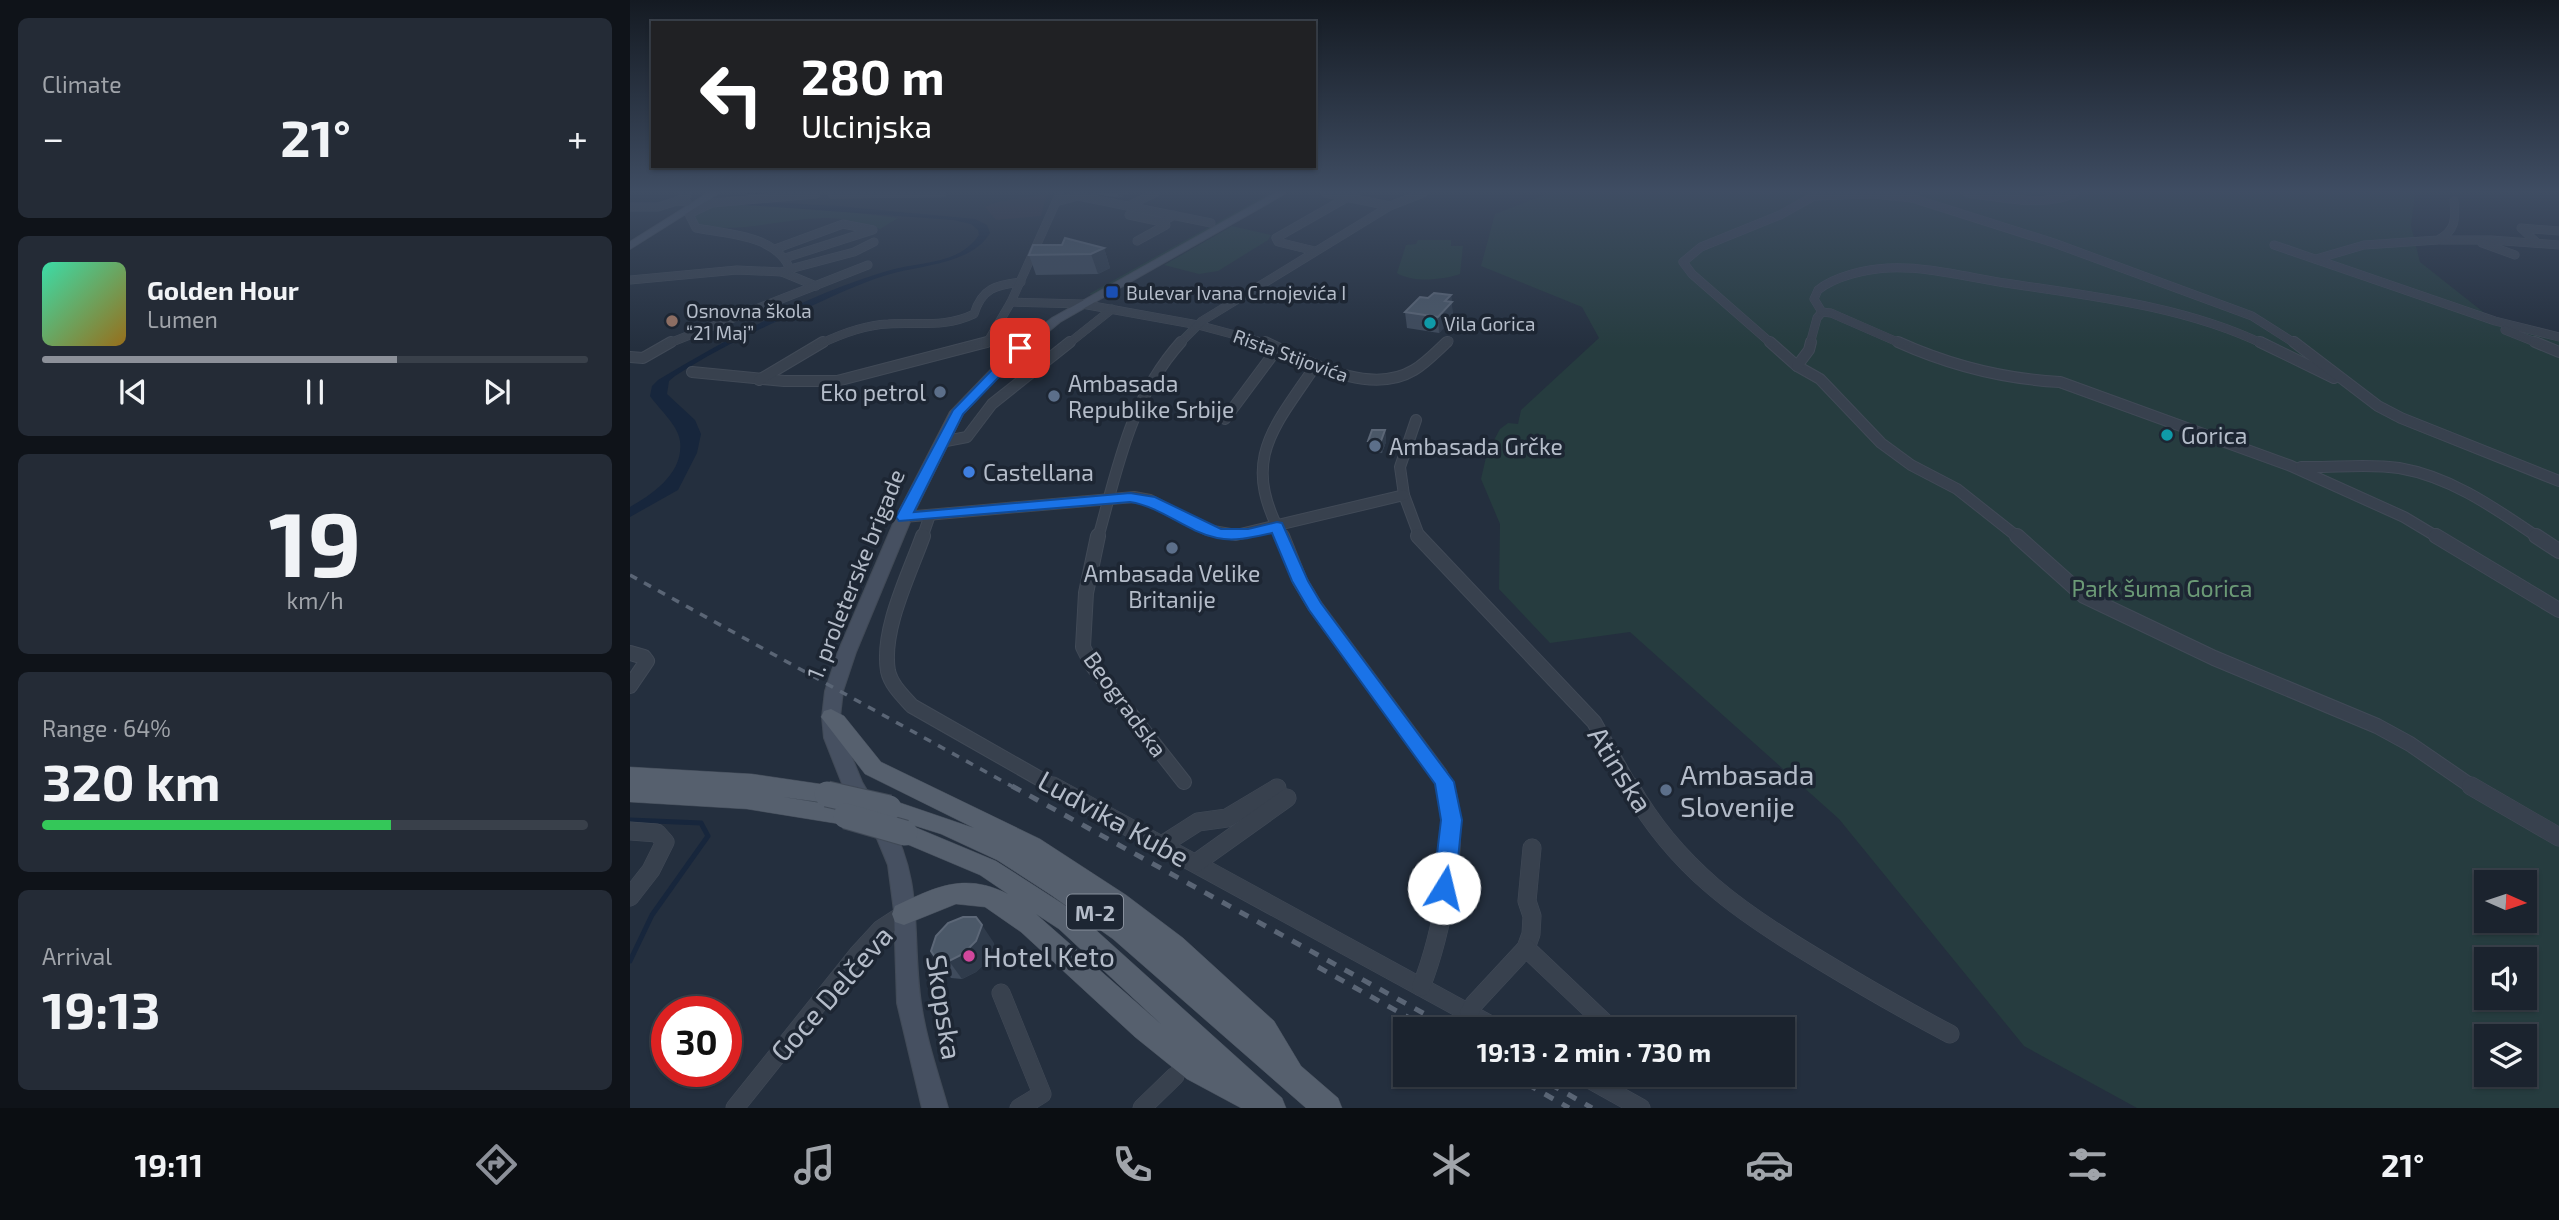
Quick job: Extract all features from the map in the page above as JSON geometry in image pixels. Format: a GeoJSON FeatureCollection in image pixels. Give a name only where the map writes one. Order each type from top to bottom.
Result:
{"type":"FeatureCollection","features":[{"type":"Feature","properties":{"kind":"main road"},"geometry":{"type":"LineString","coordinates":[[957,412],[959,402],[1004,352],[1068,302],[1172,245]]}},
{"type":"Feature","properties":{"kind":"main road"},"geometry":{"type":"LineString","coordinates":[[957,412],[1020,348],[1082,304],[1188,245]]}},
{"type":"Feature","properties":{"kind":"main road","name":"1. proleterske brigade"},"geometry":{"type":"LineString","coordinates":[[904,914],[901,880],[894,850],[888,834],[853,786],[834,738],[831,717],[840,668],[904,517],[957,412]]}},
{"type":"Feature","properties":{"kind":"main road"},"geometry":{"type":"LineString","coordinates":[[831,717],[843,728],[858,754],[873,768],[1047,855],[1087,880],[1174,946],[1264,1030],[1290,1074]]}},
{"type":"Feature","properties":{"kind":"main road","name":"M-2"},"geometry":{"type":"LineString","coordinates":[[630,776],[820,802],[846,816],[931,832],[1005,853],[1060,887],[1122,931],[1328,1108]]}},
{"type":"Feature","properties":{"kind":"main road","name":"M-2"},"geometry":{"type":"LineString","coordinates":[[630,793],[777,795]]}},
{"type":"Feature","properties":{"kind":"main road","name":"M-2"},"geometry":{"type":"LineString","coordinates":[[931,832],[1012,882],[1068,921],[1270,1106]]}},
{"type":"Feature","properties":{"kind":"main road"},"geometry":{"type":"LineString","coordinates":[[904,914],[940,898],[963,892],[998,901],[1061,949],[1162,1042],[1190,1064],[1220,1084],[1270,1106]]}},
{"type":"Feature","properties":{"kind":"main road","name":"Skopska"},"geometry":{"type":"LineString","coordinates":[[904,914],[909,1004],[935,1108]]}},
{"type":"Feature","properties":{"kind":"street"},"geometry":{"type":"LineString","coordinates":[[762,245],[785,258],[786,271]]}},
{"type":"Feature","properties":{"kind":"street"},"geometry":{"type":"LineString","coordinates":[[775,250],[789,245]]}},
{"type":"Feature","properties":{"kind":"street"},"geometry":{"type":"LineString","coordinates":[[785,258],[827,245]]}},
{"type":"Feature","properties":{"kind":"street"},"geometry":{"type":"LineString","coordinates":[[630,280],[737,270],[786,271],[855,252],[869,245]]}},
{"type":"Feature","properties":{"kind":"street"},"geometry":{"type":"LineString","coordinates":[[692,372],[759,380],[850,380],[991,341],[1037,245]]}},
{"type":"Feature","properties":{"kind":"street"},"geometry":{"type":"LineString","coordinates":[[1289,245],[1315,251]]}},
{"type":"Feature","properties":{"kind":"street","name":"Beogradska"},"geometry":{"type":"LineString","coordinates":[[1184,782],[1092,665],[1083,647],[1086,593],[1109,498],[1131,421],[1149,387],[1178,345],[1198,325],[1325,245]]}},
{"type":"Feature","properties":{"kind":"street"},"geometry":{"type":"LineString","coordinates":[[1707,245],[1683,262],[1692,274],[1797,366],[1820,379],[1881,443],[1911,465],[1957,489],[1993,515],[2084,596],[2214,658],[2377,726],[2410,744],[2476,789],[2559,837]]}},
{"type":"Feature","properties":{"kind":"street"},"geometry":{"type":"LineString","coordinates":[[2059,245],[2252,316],[2292,341],[2378,406],[2420,427],[2559,481]]}},
{"type":"Feature","properties":{"kind":"street"},"geometry":{"type":"LineString","coordinates":[[2274,245],[2447,306],[2559,337]]}},
{"type":"Feature","properties":{"kind":"street"},"geometry":{"type":"LineString","coordinates":[[2316,259],[2364,245],[2416,245]]}},
{"type":"Feature","properties":{"kind":"street"},"geometry":{"type":"LineString","coordinates":[[2487,245],[2515,255]]}},
{"type":"Feature","properties":{"kind":"street"},"geometry":{"type":"LineString","coordinates":[[630,357],[643,358],[662,346],[868,265]]}},
{"type":"Feature","properties":{"kind":"street"},"geometry":{"type":"LineString","coordinates":[[1822,312],[1814,299],[1818,290],[1854,274],[1892,268],[1943,273],[2133,303],[2191,317],[2251,337],[2353,387]]}},
{"type":"Feature","properties":{"kind":"street"},"geometry":{"type":"LineString","coordinates":[[786,271],[816,286]]}},
{"type":"Feature","properties":{"kind":"street"},"geometry":{"type":"LineString","coordinates":[[759,380],[793,357],[863,327],[904,322],[943,325],[966,319],[974,314],[977,298],[986,290],[1021,282]]}},
{"type":"Feature","properties":{"kind":"street","name":"Rista Stijovića"},"geometry":{"type":"LineString","coordinates":[[1011,303],[1068,302],[1198,325],[1260,340],[1337,374],[1357,378],[1394,377],[1419,369],[1449,341]]}},
{"type":"Feature","properties":{"kind":"street"},"geometry":{"type":"LineString","coordinates":[[2447,306],[2559,352]]}},
{"type":"Feature","properties":{"kind":"street"},"geometry":{"type":"LineString","coordinates":[[941,442],[968,435],[992,404],[1112,309]]}},
{"type":"Feature","properties":{"kind":"street"},"geometry":{"type":"LineString","coordinates":[[1797,366],[1809,350],[1817,318],[1822,312]]}},
{"type":"Feature","properties":{"kind":"street"},"geometry":{"type":"LineString","coordinates":[[1822,312],[1831,313],[1930,357],[2021,380],[2060,382],[2291,466],[2404,517],[2559,610]]}},
{"type":"Feature","properties":{"kind":"street"},"geometry":{"type":"LineString","coordinates":[[1224,419],[1277,349]]}},
{"type":"Feature","properties":{"kind":"street"},"geometry":{"type":"LineString","coordinates":[[1316,365],[1271,431],[1265,446],[1263,488],[1300,581],[1315,606],[1440,774],[1447,790],[1452,820],[1449,864],[1429,970],[1421,987]]}},
{"type":"Feature","properties":{"kind":"street","name":"Atinska"},"geometry":{"type":"LineString","coordinates":[[1416,420],[1401,461],[1404,495],[1422,542],[1594,722],[1636,797],[1679,856],[1714,890],[1758,923],[1886,1000],[1951,1034]]}},
{"type":"Feature","properties":{"kind":"street"},"geometry":{"type":"LineString","coordinates":[[2291,466],[2399,468],[2428,475],[2475,496],[2559,551]]}},
{"type":"Feature","properties":{"kind":"street"},"geometry":{"type":"LineString","coordinates":[[904,517],[1130,497],[1150,500],[1207,530],[1220,534],[1248,534],[1404,495]]}},
{"type":"Feature","properties":{"kind":"street","name":"Ludvika Kube"},"geometry":{"type":"LineString","coordinates":[[930,515],[888,636],[887,663],[896,689],[912,706],[1476,1017]]}},
{"type":"Feature","properties":{"kind":"street"},"geometry":{"type":"LineString","coordinates":[[630,653],[644,657],[647,661],[630,686]]}},
{"type":"Feature","properties":{"kind":"street"},"geometry":{"type":"LineString","coordinates":[[1163,845],[1198,822],[1227,818],[1282,793],[1196,863]]}},
{"type":"Feature","properties":{"kind":"street"},"geometry":{"type":"LineString","coordinates":[[630,831],[657,833],[666,842],[651,870],[630,897]]}},
{"type":"Feature","properties":{"kind":"street"},"geometry":{"type":"LineString","coordinates":[[1469,1013],[1474,1004],[1526,948],[1531,934],[1532,916],[1527,901],[1532,848]]}},
{"type":"Feature","properties":{"kind":"street","name":"Goce Delčeva"},"geometry":{"type":"LineString","coordinates":[[735,1108],[858,954],[881,929],[904,914]]}},
{"type":"Feature","properties":{"kind":"street"},"geometry":{"type":"LineString","coordinates":[[1526,948],[1599,1017]]}},
{"type":"Feature","properties":{"kind":"street"},"geometry":{"type":"LineString","coordinates":[[1001,993],[1042,1094],[1019,1108]]}},
{"type":"Feature","properties":{"kind":"street"},"geometry":{"type":"LineString","coordinates":[[1142,1108],[1175,1076]]}},
{"type":"Feature","properties":{"kind":"street"},"geometry":{"type":"LineString","coordinates":[[1603,1087],[1641,1108]]}},
{"type":"Feature","properties":{"kind":"green space"},"geometry":{"type":"Polygon","coordinates":[[[1177,245],[1184,245],[1094,295],[1089,294],[1177,245]]]}},
{"type":"Feature","properties":{"kind":"green space"},"geometry":{"type":"Polygon","coordinates":[[[1199,245],[1260,245],[1218,271],[1199,274],[1164,265],[1199,245]]]}},
{"type":"Feature","properties":{"kind":"green space"},"geometry":{"type":"Polygon","coordinates":[[[1406,245],[1463,246],[1460,274],[1428,280],[1397,273],[1406,245]]]}},
{"type":"Feature","properties":{"kind":"green space","name":"Park šuma Gorica"},"geometry":{"type":"Polygon","coordinates":[[[1487,245],[2416,245],[2420,262],[2487,315],[2559,340],[2559,1108],[2137,1108],[2024,1046],[1839,819],[1630,632],[1550,643],[1499,589],[1500,524],[1481,479],[1487,453],[1500,429],[1508,423],[1518,424],[1521,410],[1599,338],[1582,307],[1481,266],[1487,245]]]}},
{"type":"Feature","properties":{"kind":"water"},"geometry":{"type":"Polygon","coordinates":[[[970,245],[980,245],[948,261],[888,275],[847,290],[709,355],[675,376],[669,381],[667,394],[695,420],[701,434],[697,453],[678,490],[630,517],[630,507],[657,489],[672,473],[680,452],[676,429],[650,396],[652,386],[658,380],[712,348],[827,292],[887,271],[937,261],[970,245]]]}},
{"type":"Feature","properties":{"kind":"building"},"geometry":{"type":"Polygon","coordinates":[[[1033,245],[1091,245],[1104,248],[1091,254],[1029,255],[1033,245]]]}},
{"type":"Feature","properties":{"kind":"building"},"geometry":{"type":"Polygon","coordinates":[[[1434,293],[1451,295],[1445,301],[1452,302],[1438,317],[1405,312],[1420,297],[1428,298],[1434,293]]]}},
{"type":"Feature","properties":{"kind":"building"},"geometry":{"type":"Polygon","coordinates":[[[1372,430],[1385,430],[1381,441],[1368,441],[1372,430]]]}},
{"type":"Feature","properties":{"kind":"building"},"geometry":{"type":"Polygon","coordinates":[[[963,917],[976,917],[982,925],[976,941],[963,954],[949,961],[937,960],[931,951],[936,936],[948,923],[963,917]]]}},
{"type":"Feature","properties":{"kind":"waterway"},"geometry":{"type":"LineString","coordinates":[[630,820],[701,823],[708,836],[652,915],[630,961]]}},
{"type":"Feature","properties":{"kind":"railway"},"geometry":{"type":"LineString","coordinates":[[630,575],[1015,788]]}},
{"type":"Feature","properties":{"kind":"railway"},"geometry":{"type":"LineString","coordinates":[[1012,786],[1430,1017]]}},
{"type":"Feature","properties":{"kind":"railway"},"geometry":{"type":"LineString","coordinates":[[1318,967],[1408,1017]]}},
{"type":"Feature","properties":{"kind":"railway"},"geometry":{"type":"LineString","coordinates":[[1533,1087],[1569,1108]]}},
{"type":"Feature","properties":{"kind":"railway"},"geometry":{"type":"LineString","coordinates":[[1556,1087],[1592,1108]]}},
{"type":"Feature","properties":{"kind":"place","name":"Bulevar Ivana Crnojevića I"},"geometry":{"type":"Point","coordinates":[1112,292]}},
{"type":"Feature","properties":{"kind":"place","name":"Osnovna škola “21 Maj”"},"geometry":{"type":"Point","coordinates":[672,321]}},
{"type":"Feature","properties":{"kind":"place","name":"Vila Gorica"},"geometry":{"type":"Point","coordinates":[1430,323]}},
{"type":"Feature","properties":{"kind":"place","name":"Eko petrol"},"geometry":{"type":"Point","coordinates":[940,392]}},
{"type":"Feature","properties":{"kind":"place","name":"Ambasada Republike Srbije"},"geometry":{"type":"Point","coordinates":[1054,396]}},
{"type":"Feature","properties":{"kind":"place","name":"Gorica"},"geometry":{"type":"Point","coordinates":[2167,435]}},
{"type":"Feature","properties":{"kind":"place","name":"Ambasada Grčke"},"geometry":{"type":"Point","coordinates":[1375,446]}},
{"type":"Feature","properties":{"kind":"place","name":"Castellana"},"geometry":{"type":"Point","coordinates":[969,472]}},
{"type":"Feature","properties":{"kind":"place","name":"Ambasada Velike Britanije"},"geometry":{"type":"Point","coordinates":[1172,548]}},
{"type":"Feature","properties":{"kind":"place","name":"Ambasada Slovenije"},"geometry":{"type":"Point","coordinates":[1666,790]}},
{"type":"Feature","properties":{"kind":"place","name":"Hotel Keto"},"geometry":{"type":"Point","coordinates":[969,956]}},
{"type":"Feature","properties":{"kind":"route"},"geometry":{"type":"LineString","coordinates":[[1020,348],[970,402],[957,412],[904,517],[1130,497],[1150,500],[1220,534],[1248,534],[1277,527],[1300,581],[1315,606],[1444,782],[1452,820],[1449,864],[1444,888]]}}]}
